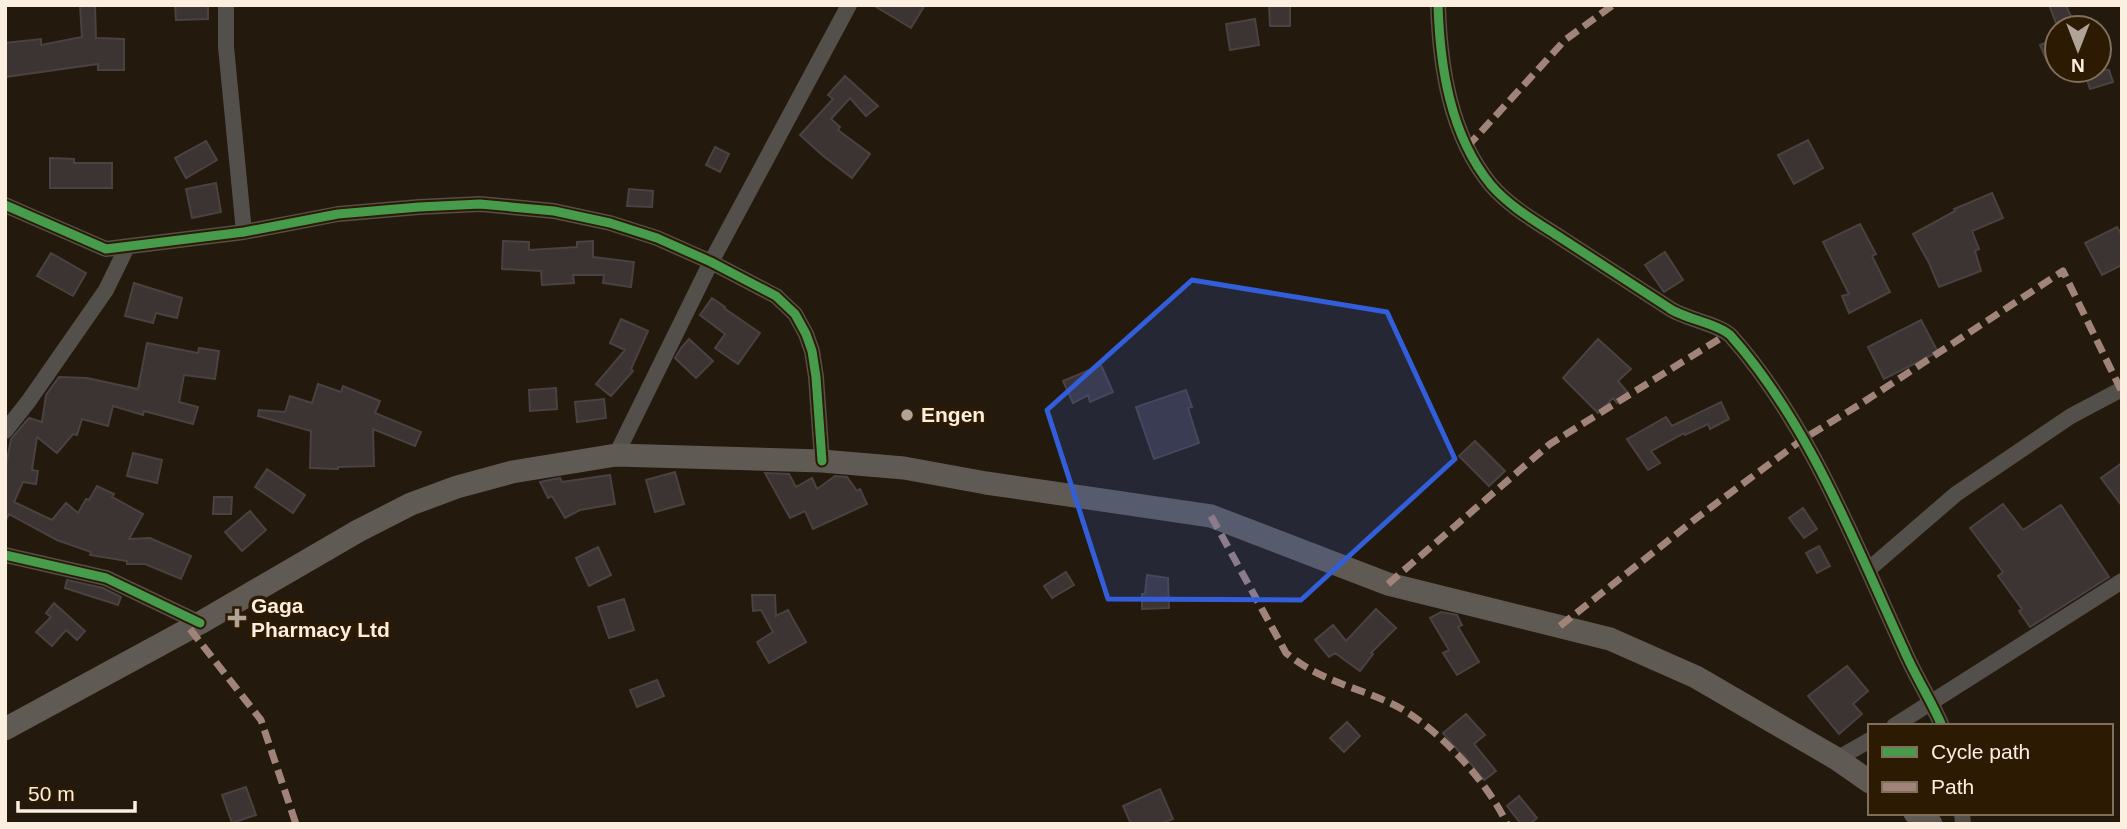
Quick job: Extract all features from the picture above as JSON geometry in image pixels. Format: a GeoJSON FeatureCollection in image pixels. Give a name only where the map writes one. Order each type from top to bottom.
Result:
{"type":"FeatureCollection","features":[{"type":"Feature","properties":{"kind":"main road"},"geometry":{"type":"LineString","coordinates":[[5,729],[200,623],[358,531],[411,504],[457,487],[512,472],[616,456],[822,461],[904,468],[1211,516],[1388,584],[1610,639],[1696,677],[1837,759],[1868,781]]}},
{"type":"Feature","properties":{"kind":"street"},"geometry":{"type":"LineString","coordinates":[[226,5],[226,47],[244,232]]}},
{"type":"Feature","properties":{"kind":"street"},"geometry":{"type":"LineString","coordinates":[[616,456],[712,261],[849,5]]}},
{"type":"Feature","properties":{"kind":"street"},"geometry":{"type":"LineString","coordinates":[[1438,5],[1439,44],[1446,84],[1467,147],[1492,185],[1526,215],[1674,312],[1729,333],[1770,387],[1803,439],[1941,724]]}},
{"type":"Feature","properties":{"kind":"street"},"geometry":{"type":"LineString","coordinates":[[5,205],[101,248],[244,232],[338,214],[480,204],[554,211],[610,223],[657,238],[712,261],[776,296],[795,314],[812,351],[822,461]]}},
{"type":"Feature","properties":{"kind":"street"},"geometry":{"type":"LineString","coordinates":[[5,431],[106,290],[127,247]]}},
{"type":"Feature","properties":{"kind":"street"},"geometry":{"type":"LineString","coordinates":[[1868,570],[1956,494],[2071,416],[2122,389]]}},
{"type":"Feature","properties":{"kind":"street"},"geometry":{"type":"LineString","coordinates":[[5,555],[106,578],[200,623]]}},
{"type":"Feature","properties":{"kind":"street"},"geometry":{"type":"LineString","coordinates":[[1897,724],[2122,581]]}},
{"type":"Feature","properties":{"kind":"street"},"geometry":{"type":"LineString","coordinates":[[1837,759],[1868,741]]}},
{"type":"Feature","properties":{"kind":"highlighted area"},"geometry":{"type":"Polygon","coordinates":[[[1192,280],[1387,312],[1455,459],[1301,600],[1108,599],[1047,410],[1192,280]]]}},
{"type":"Feature","properties":{"kind":"building"},"geometry":{"type":"Polygon","coordinates":[[[80,5],[95,5],[96,38],[124,39],[124,70],[98,70],[98,64],[5,77],[5,43],[41,39],[41,45],[82,37],[80,5]]]}},
{"type":"Feature","properties":{"kind":"building"},"geometry":{"type":"Polygon","coordinates":[[[175,5],[208,5],[208,19],[176,20],[175,5]]]}},
{"type":"Feature","properties":{"kind":"building"},"geometry":{"type":"Polygon","coordinates":[[[873,5],[925,5],[911,28],[873,5]]]}},
{"type":"Feature","properties":{"kind":"building"},"geometry":{"type":"Polygon","coordinates":[[[1269,5],[1290,5],[1290,26],[1270,26],[1269,5]]]}},
{"type":"Feature","properties":{"kind":"building"},"geometry":{"type":"Polygon","coordinates":[[[2049,5],[2066,5],[2070,14],[2053,14],[2049,5]]]}},
{"type":"Feature","properties":{"kind":"building"},"geometry":{"type":"Polygon","coordinates":[[[1255,19],[1259,45],[1230,50],[1226,24],[1255,19]]]}},
{"type":"Feature","properties":{"kind":"building"},"geometry":{"type":"Polygon","coordinates":[[[845,76],[878,106],[866,116],[850,98],[831,119],[840,127],[838,130],[870,154],[852,178],[800,135],[833,99],[828,95],[845,76]]]}},
{"type":"Feature","properties":{"kind":"building"},"geometry":{"type":"Polygon","coordinates":[[[2088,84],[2106,84],[2090,89],[2088,84]]]}},
{"type":"Feature","properties":{"kind":"building"},"geometry":{"type":"Polygon","coordinates":[[[1808,140],[1823,168],[1794,184],[1778,155],[1808,140]]]}},
{"type":"Feature","properties":{"kind":"building"},"geometry":{"type":"Polygon","coordinates":[[[206,141],[217,160],[186,178],[175,158],[206,141]]]}},
{"type":"Feature","properties":{"kind":"building"},"geometry":{"type":"Polygon","coordinates":[[[715,147],[729,154],[720,172],[706,165],[715,147]]]}},
{"type":"Feature","properties":{"kind":"building"},"geometry":{"type":"Polygon","coordinates":[[[50,158],[74,159],[74,163],[112,163],[112,188],[50,188],[50,158]]]}},
{"type":"Feature","properties":{"kind":"building"},"geometry":{"type":"Polygon","coordinates":[[[216,183],[221,212],[192,218],[186,189],[216,183]]]}},
{"type":"Feature","properties":{"kind":"building"},"geometry":{"type":"Polygon","coordinates":[[[629,189],[653,191],[652,207],[627,206],[629,189]]]}},
{"type":"Feature","properties":{"kind":"building"},"geometry":{"type":"Polygon","coordinates":[[[1992,193],[2003,218],[1972,231],[1979,249],[1975,251],[1981,271],[1939,287],[1913,234],[1955,211],[1954,209],[1992,193]]]}},
{"type":"Feature","properties":{"kind":"building"},"geometry":{"type":"Polygon","coordinates":[[[1860,224],[1876,254],[1872,256],[1890,292],[1849,313],[1842,296],[1849,294],[1823,242],[1860,224]]]}},
{"type":"Feature","properties":{"kind":"building"},"geometry":{"type":"Polygon","coordinates":[[[2117,227],[2122,236],[2122,265],[2102,275],[2085,243],[2117,227]]]}},
{"type":"Feature","properties":{"kind":"building"},"geometry":{"type":"Polygon","coordinates":[[[503,241],[529,242],[529,250],[577,247],[577,242],[593,241],[593,257],[634,262],[631,287],[603,283],[604,275],[573,275],[574,283],[542,285],[541,271],[502,269],[503,241]]]}},
{"type":"Feature","properties":{"kind":"building"},"geometry":{"type":"Polygon","coordinates":[[[1665,252],[1683,280],[1664,292],[1645,265],[1665,252]]]}},
{"type":"Feature","properties":{"kind":"building"},"geometry":{"type":"Polygon","coordinates":[[[51,253],[86,273],[73,296],[37,276],[51,253]]]}},
{"type":"Feature","properties":{"kind":"building"},"geometry":{"type":"Polygon","coordinates":[[[134,283],[182,298],[177,318],[156,313],[153,323],[125,316],[134,283]]]}},
{"type":"Feature","properties":{"kind":"building"},"geometry":{"type":"Polygon","coordinates":[[[712,298],[760,333],[738,364],[715,348],[725,334],[700,315],[712,298]]]}},
{"type":"Feature","properties":{"kind":"building"},"geometry":{"type":"Polygon","coordinates":[[[621,319],[648,331],[631,369],[633,371],[611,396],[596,384],[625,350],[610,343],[621,319]]]}},
{"type":"Feature","properties":{"kind":"building"},"geometry":{"type":"Polygon","coordinates":[[[1921,320],[1938,352],[1884,379],[1868,347],[1921,320]]]}},
{"type":"Feature","properties":{"kind":"building"},"geometry":{"type":"Polygon","coordinates":[[[689,339],[713,361],[696,378],[675,358],[689,339]]]}},
{"type":"Feature","properties":{"kind":"building"},"geometry":{"type":"Polygon","coordinates":[[[1598,339],[1631,369],[1618,381],[1628,393],[1617,403],[1613,398],[1598,413],[1563,378],[1598,339]]]}},
{"type":"Feature","properties":{"kind":"building"},"geometry":{"type":"Polygon","coordinates":[[[147,343],[198,353],[199,348],[219,351],[215,379],[184,375],[179,402],[198,407],[193,424],[144,411],[143,415],[113,406],[108,426],[82,419],[77,435],[73,434],[57,453],[37,437],[32,470],[38,471],[36,484],[23,482],[14,502],[52,520],[66,503],[78,513],[97,486],[143,514],[129,539],[150,538],[191,556],[181,579],[145,564],[127,564],[127,561],[90,555],[91,552],[57,540],[9,514],[5,522],[5,471],[11,439],[29,418],[42,422],[46,395],[59,377],[87,378],[138,389],[147,343]]]}},
{"type":"Feature","properties":{"kind":"building"},"geometry":{"type":"Polygon","coordinates":[[[1101,365],[1113,392],[1090,402],[1088,395],[1073,403],[1063,381],[1101,365]]]}},
{"type":"Feature","properties":{"kind":"building"},"geometry":{"type":"Polygon","coordinates":[[[318,384],[341,392],[343,386],[380,401],[375,413],[421,432],[415,446],[373,429],[374,466],[310,468],[311,431],[258,416],[259,410],[285,412],[290,396],[312,403],[318,384]]]}},
{"type":"Feature","properties":{"kind":"building"},"geometry":{"type":"Polygon","coordinates":[[[556,388],[557,409],[530,411],[529,390],[556,388]]]}},
{"type":"Feature","properties":{"kind":"building"},"geometry":{"type":"Polygon","coordinates":[[[1186,390],[1192,407],[1188,408],[1199,443],[1154,459],[1136,407],[1186,390]]]}},
{"type":"Feature","properties":{"kind":"building"},"geometry":{"type":"Polygon","coordinates":[[[604,399],[606,418],[577,422],[575,402],[604,399]]]}},
{"type":"Feature","properties":{"kind":"building"},"geometry":{"type":"Polygon","coordinates":[[[1721,402],[1729,419],[1710,429],[1708,424],[1685,435],[1684,433],[1651,451],[1660,463],[1648,470],[1627,439],[1666,417],[1672,426],[1721,402]]]}},
{"type":"Feature","properties":{"kind":"building"},"geometry":{"type":"Polygon","coordinates":[[[1475,441],[1505,471],[1489,486],[1459,456],[1475,441]]]}},
{"type":"Feature","properties":{"kind":"building"},"geometry":{"type":"Polygon","coordinates":[[[133,453],[162,460],[157,483],[127,476],[133,453]]]}},
{"type":"Feature","properties":{"kind":"building"},"geometry":{"type":"Polygon","coordinates":[[[2122,463],[2122,506],[2101,478],[2122,463]]]}},
{"type":"Feature","properties":{"kind":"building"},"geometry":{"type":"Polygon","coordinates":[[[267,469],[305,495],[293,513],[255,487],[267,469]]]}},
{"type":"Feature","properties":{"kind":"building"},"geometry":{"type":"Polygon","coordinates":[[[675,472],[684,504],[655,512],[646,480],[675,472]]]}},
{"type":"Feature","properties":{"kind":"building"},"geometry":{"type":"Polygon","coordinates":[[[765,473],[789,474],[796,487],[812,478],[817,489],[835,476],[847,477],[857,491],[860,489],[867,504],[813,529],[805,511],[790,518],[765,473]]]}},
{"type":"Feature","properties":{"kind":"building"},"geometry":{"type":"Polygon","coordinates":[[[610,475],[615,504],[580,510],[565,518],[552,496],[548,498],[540,482],[560,478],[562,482],[610,475]]]}},
{"type":"Feature","properties":{"kind":"building"},"geometry":{"type":"Polygon","coordinates":[[[214,497],[232,497],[231,514],[213,514],[214,497]]]}},
{"type":"Feature","properties":{"kind":"building"},"geometry":{"type":"Polygon","coordinates":[[[2003,504],[2023,530],[2061,505],[2109,577],[2030,627],[2019,611],[2022,609],[1998,576],[2003,572],[1970,528],[2003,504]]]}},
{"type":"Feature","properties":{"kind":"building"},"geometry":{"type":"Polygon","coordinates":[[[1803,508],[1817,529],[1804,538],[1789,518],[1803,508]]]}},
{"type":"Feature","properties":{"kind":"building"},"geometry":{"type":"Polygon","coordinates":[[[250,511],[266,530],[242,551],[225,532],[250,511]]]}},
{"type":"Feature","properties":{"kind":"building"},"geometry":{"type":"Polygon","coordinates":[[[1819,546],[1830,566],[1817,573],[1806,553],[1819,546]]]}},
{"type":"Feature","properties":{"kind":"building"},"geometry":{"type":"Polygon","coordinates":[[[598,547],[611,575],[589,586],[576,558],[598,547]]]}},
{"type":"Feature","properties":{"kind":"building"},"geometry":{"type":"Polygon","coordinates":[[[1066,572],[1074,585],[1052,598],[1044,586],[1066,572]]]}},
{"type":"Feature","properties":{"kind":"building"},"geometry":{"type":"Polygon","coordinates":[[[1147,575],[1168,578],[1169,608],[1142,609],[1142,594],[1145,594],[1147,575]]]}},
{"type":"Feature","properties":{"kind":"building"},"geometry":{"type":"Polygon","coordinates":[[[67,580],[103,588],[121,597],[118,605],[65,588],[67,580]]]}},
{"type":"Feature","properties":{"kind":"building"},"geometry":{"type":"Polygon","coordinates":[[[752,595],[775,595],[776,616],[788,610],[806,642],[769,663],[757,642],[773,632],[761,610],[753,611],[752,595]]]}},
{"type":"Feature","properties":{"kind":"building"},"geometry":{"type":"Polygon","coordinates":[[[624,599],[634,630],[609,638],[598,607],[624,599]]]}},
{"type":"Feature","properties":{"kind":"building"},"geometry":{"type":"Polygon","coordinates":[[[54,603],[85,631],[77,640],[66,630],[52,646],[36,632],[51,617],[46,613],[54,603]]]}},
{"type":"Feature","properties":{"kind":"building"},"geometry":{"type":"Polygon","coordinates":[[[1376,609],[1396,628],[1371,653],[1373,654],[1360,671],[1335,653],[1329,657],[1315,640],[1333,625],[1346,641],[1376,609]]]}},
{"type":"Feature","properties":{"kind":"building"},"geometry":{"type":"Polygon","coordinates":[[[1441,612],[1457,615],[1462,625],[1458,627],[1479,662],[1457,675],[1443,653],[1449,650],[1430,618],[1441,612]]]}},
{"type":"Feature","properties":{"kind":"building"},"geometry":{"type":"Polygon","coordinates":[[[1847,666],[1868,691],[1853,704],[1862,714],[1839,734],[1808,696],[1847,666]]]}},
{"type":"Feature","properties":{"kind":"building"},"geometry":{"type":"Polygon","coordinates":[[[657,680],[664,696],[637,707],[630,690],[657,680]]]}},
{"type":"Feature","properties":{"kind":"building"},"geometry":{"type":"Polygon","coordinates":[[[1466,714],[1485,735],[1474,744],[1496,771],[1484,780],[1443,733],[1466,714]]]}},
{"type":"Feature","properties":{"kind":"building"},"geometry":{"type":"Polygon","coordinates":[[[1347,722],[1360,736],[1344,752],[1330,738],[1347,722]]]}},
{"type":"Feature","properties":{"kind":"building"},"geometry":{"type":"Polygon","coordinates":[[[246,787],[256,815],[232,823],[222,795],[246,787]]]}},
{"type":"Feature","properties":{"kind":"building"},"geometry":{"type":"Polygon","coordinates":[[[1160,789],[1173,819],[1160,824],[1131,824],[1123,806],[1160,789]]]}},
{"type":"Feature","properties":{"kind":"building"},"geometry":{"type":"Polygon","coordinates":[[[1519,796],[1537,818],[1530,824],[1521,824],[1507,806],[1519,796]]]}},
{"type":"Feature","properties":{"kind":"marked path"},"geometry":{"type":"LineString","coordinates":[[1467,147],[1565,40],[1613,5]]}},
{"type":"Feature","properties":{"kind":"marked path"},"geometry":{"type":"LineString","coordinates":[[1560,626],[1698,517],[1803,439],[2063,271],[2121,390]]}},
{"type":"Feature","properties":{"kind":"marked path"},"geometry":{"type":"LineString","coordinates":[[1388,584],[1550,444],[1729,333]]}},
{"type":"Feature","properties":{"kind":"marked path"},"geometry":{"type":"LineString","coordinates":[[1211,516],[1286,653],[1311,670],[1388,702],[1422,723],[1440,737],[1472,771],[1507,824]]}},
{"type":"Feature","properties":{"kind":"marked path"},"geometry":{"type":"LineString","coordinates":[[190,629],[261,720],[296,824]]}},
{"type":"Feature","properties":{"kind":"cycle path"},"geometry":{"type":"LineString","coordinates":[[1438,5],[1441,52],[1450,100],[1466,144],[1477,165],[1498,193],[1531,219],[1676,312],[1719,328],[1731,336],[1759,371],[1808,447],[1941,724]]}},
{"type":"Feature","properties":{"kind":"cycle path"},"geometry":{"type":"LineString","coordinates":[[5,205],[106,249],[244,232],[338,214],[419,207],[480,204],[554,211],[610,223],[657,238],[711,262],[776,296],[795,314],[812,351],[822,461]]}},
{"type":"Feature","properties":{"kind":"cycle path"},"geometry":{"type":"LineString","coordinates":[[5,555],[106,578],[200,623]]}},
{"type":"Feature","properties":{"kind":"place","name":"Engen"},"geometry":{"type":"Point","coordinates":[907,415]}},
{"type":"Feature","properties":{"kind":"place","name":"Gaga Pharmacy Ltd"},"geometry":{"type":"Point","coordinates":[237,618]}}]}
